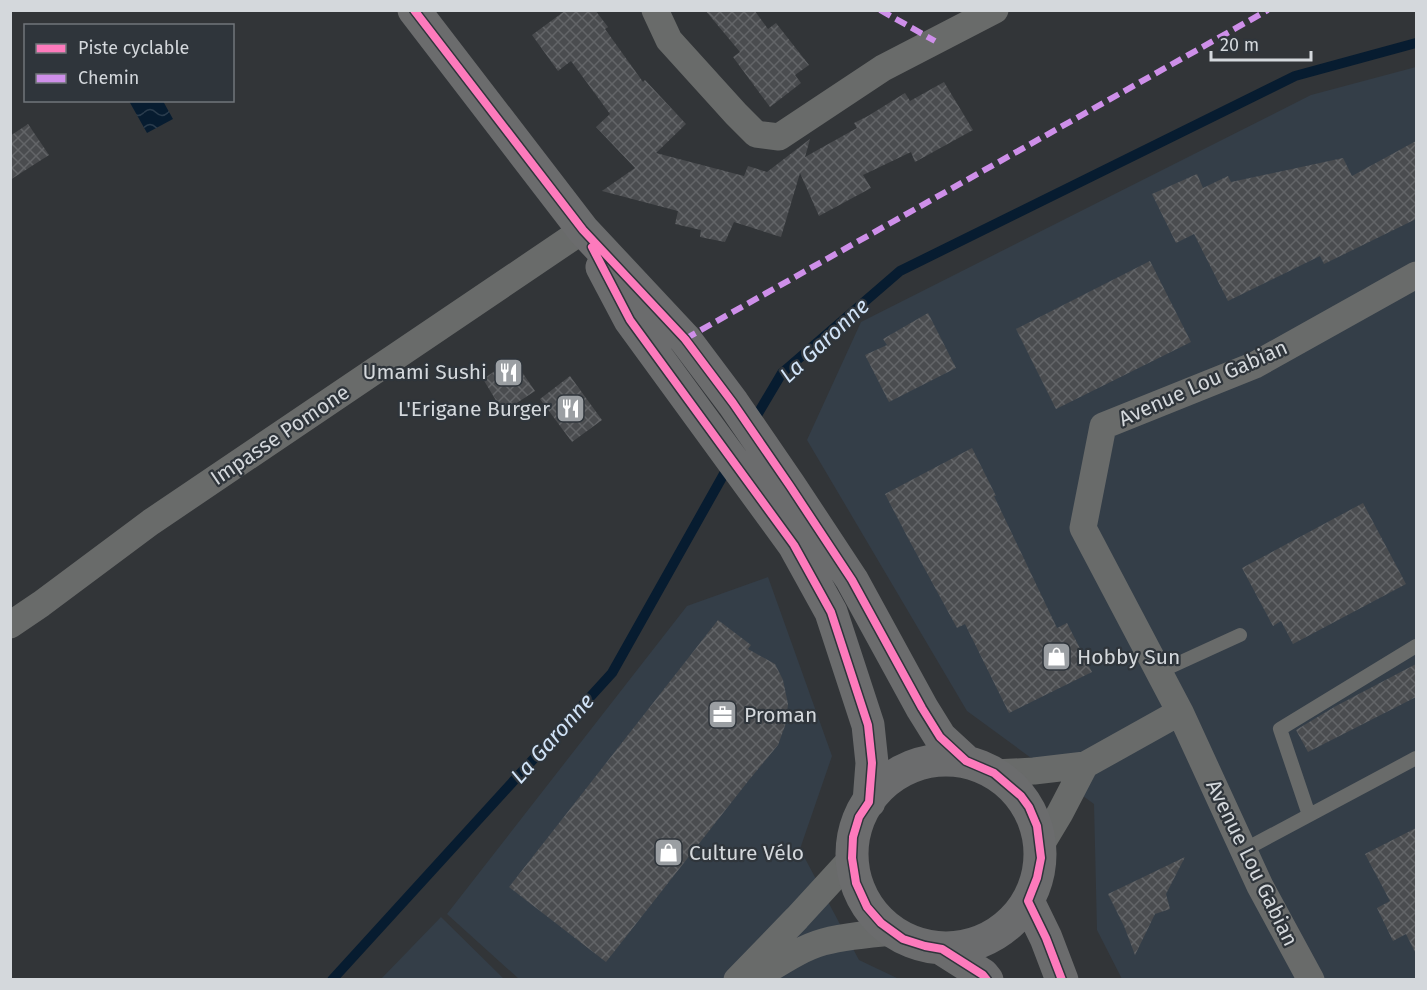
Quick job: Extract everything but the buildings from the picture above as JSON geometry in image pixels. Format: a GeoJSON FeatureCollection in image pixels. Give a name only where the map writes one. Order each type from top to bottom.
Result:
{"type":"FeatureCollection","features":[{"type":"Feature","properties":{"kind":"main road"},"geometry":{"type":"LineString","coordinates":[[414,10],[583,231],[685,339],[733,403],[852,580],[940,737],[1020,796],[1029,807],[1037,826],[1040,848],[1038,878],[1028,901],[1010,924],[994,936],[974,945],[942,949],[903,939],[881,923],[867,907],[856,883],[852,858],[853,837],[860,817],[878,789],[893,776],[909,767],[942,760],[980,767]]}},
{"type":"Feature","properties":{"kind":"main road"},"geometry":{"type":"LineString","coordinates":[[583,231],[630,320],[794,545],[831,612],[868,725],[872,763],[868,802]]}},
{"type":"Feature","properties":{"kind":"main road"},"geometry":{"type":"LineString","coordinates":[[1028,901],[1046,938],[1062,980]]}},
{"type":"Feature","properties":{"kind":"main road"},"geometry":{"type":"LineString","coordinates":[[942,949],[983,975],[987,980]]}},
{"type":"Feature","properties":{"kind":"street"},"geometry":{"type":"LineString","coordinates":[[655,10],[669,40],[736,114],[756,134],[779,136],[883,68],[995,10]]}},
{"type":"Feature","properties":{"kind":"street","name":"Impasse Pomone"},"geometry":{"type":"LineString","coordinates":[[10,625],[151,522],[583,231]]}},
{"type":"Feature","properties":{"kind":"street","name":"Avenue Lou Gabian"},"geometry":{"type":"LineString","coordinates":[[1311,980],[1260,886],[1180,712],[1083,528],[1103,426],[1255,365],[1416,275]]}},
{"type":"Feature","properties":{"kind":"street"},"geometry":{"type":"LineString","coordinates":[[980,767],[1034,771],[1085,765],[1180,712]]}},
{"type":"Feature","properties":{"kind":"street"},"geometry":{"type":"LineString","coordinates":[[1040,848],[1085,765]]}},
{"type":"Feature","properties":{"kind":"street"},"geometry":{"type":"LineString","coordinates":[[737,980],[852,858]]}},
{"type":"Feature","properties":{"kind":"street"},"geometry":{"type":"LineString","coordinates":[[752,980],[805,949],[822,942],[894,932]]}},
{"type":"Feature","properties":{"kind":"lane"},"geometry":{"type":"LineString","coordinates":[[1159,672],[1240,635]]}},
{"type":"Feature","properties":{"kind":"lane"},"geometry":{"type":"LineString","coordinates":[[1309,815],[1280,729],[1416,646]]}},
{"type":"Feature","properties":{"kind":"lane"},"geometry":{"type":"LineString","coordinates":[[1244,850],[1416,758]]}},
{"type":"Feature","properties":{"kind":"shaded area"},"geometry":{"type":"Polygon","coordinates":[[[1416,67],[1416,979],[1122,979],[1097,930],[1094,804],[967,711],[807,440],[861,322],[1311,95],[1416,67]]]}},
{"type":"Feature","properties":{"kind":"shaded area"},"geometry":{"type":"Polygon","coordinates":[[[768,577],[832,756],[800,849],[859,960],[899,979],[519,979],[447,914],[687,606],[768,577]]]}},
{"type":"Feature","properties":{"kind":"shaded area"},"geometry":{"type":"Polygon","coordinates":[[[441,917],[504,979],[381,979],[441,917]]]}},
{"type":"Feature","properties":{"kind":"water"},"geometry":{"type":"Polygon","coordinates":[[[130,102],[164,102],[173,119],[147,133],[130,102]]]}},
{"type":"Feature","properties":{"kind":"waterway","name":"La Garonne"},"geometry":{"type":"LineString","coordinates":[[753,422],[782,373],[900,271],[1295,76],[1416,43]]}},
{"type":"Feature","properties":{"kind":"waterway","name":"La Garonne"},"geometry":{"type":"LineString","coordinates":[[332,980],[612,673],[729,465]]}},
{"type":"Feature","properties":{"kind":"marked path"},"geometry":{"type":"LineString","coordinates":[[880,10],[935,41]]}},
{"type":"Feature","properties":{"kind":"marked path"},"geometry":{"type":"LineString","coordinates":[[685,339],[1268,10]]}},
{"type":"Feature","properties":{"kind":"cycle path"},"geometry":{"type":"LineString","coordinates":[[414,10],[583,230],[685,339],[733,403],[852,580],[940,737],[966,761],[994,773],[1021,796],[1029,807],[1037,826],[1041,858],[1037,878],[1028,901],[1046,938],[1062,980]]}},
{"type":"Feature","properties":{"kind":"cycle path"},"geometry":{"type":"LineString","coordinates":[[592,247],[630,320],[794,545],[831,612],[868,725],[872,763],[869,802],[859,817],[853,837],[852,858],[856,883],[867,907],[881,923],[903,939],[942,949],[983,975],[987,980]]}},
{"type":"Feature","properties":{"kind":"place","name":"Umami Sushi"},"geometry":{"type":"Point","coordinates":[508,372]}},
{"type":"Feature","properties":{"kind":"place","name":"L'Erigane Burger"},"geometry":{"type":"Point","coordinates":[571,409]}},
{"type":"Feature","properties":{"kind":"place","name":"Hobby Sun"},"geometry":{"type":"Point","coordinates":[1056,657]}},
{"type":"Feature","properties":{"kind":"place","name":"Proman"},"geometry":{"type":"Point","coordinates":[723,715]}},
{"type":"Feature","properties":{"kind":"place","name":"Culture Vélo"},"geometry":{"type":"Point","coordinates":[668,853]}}]}
